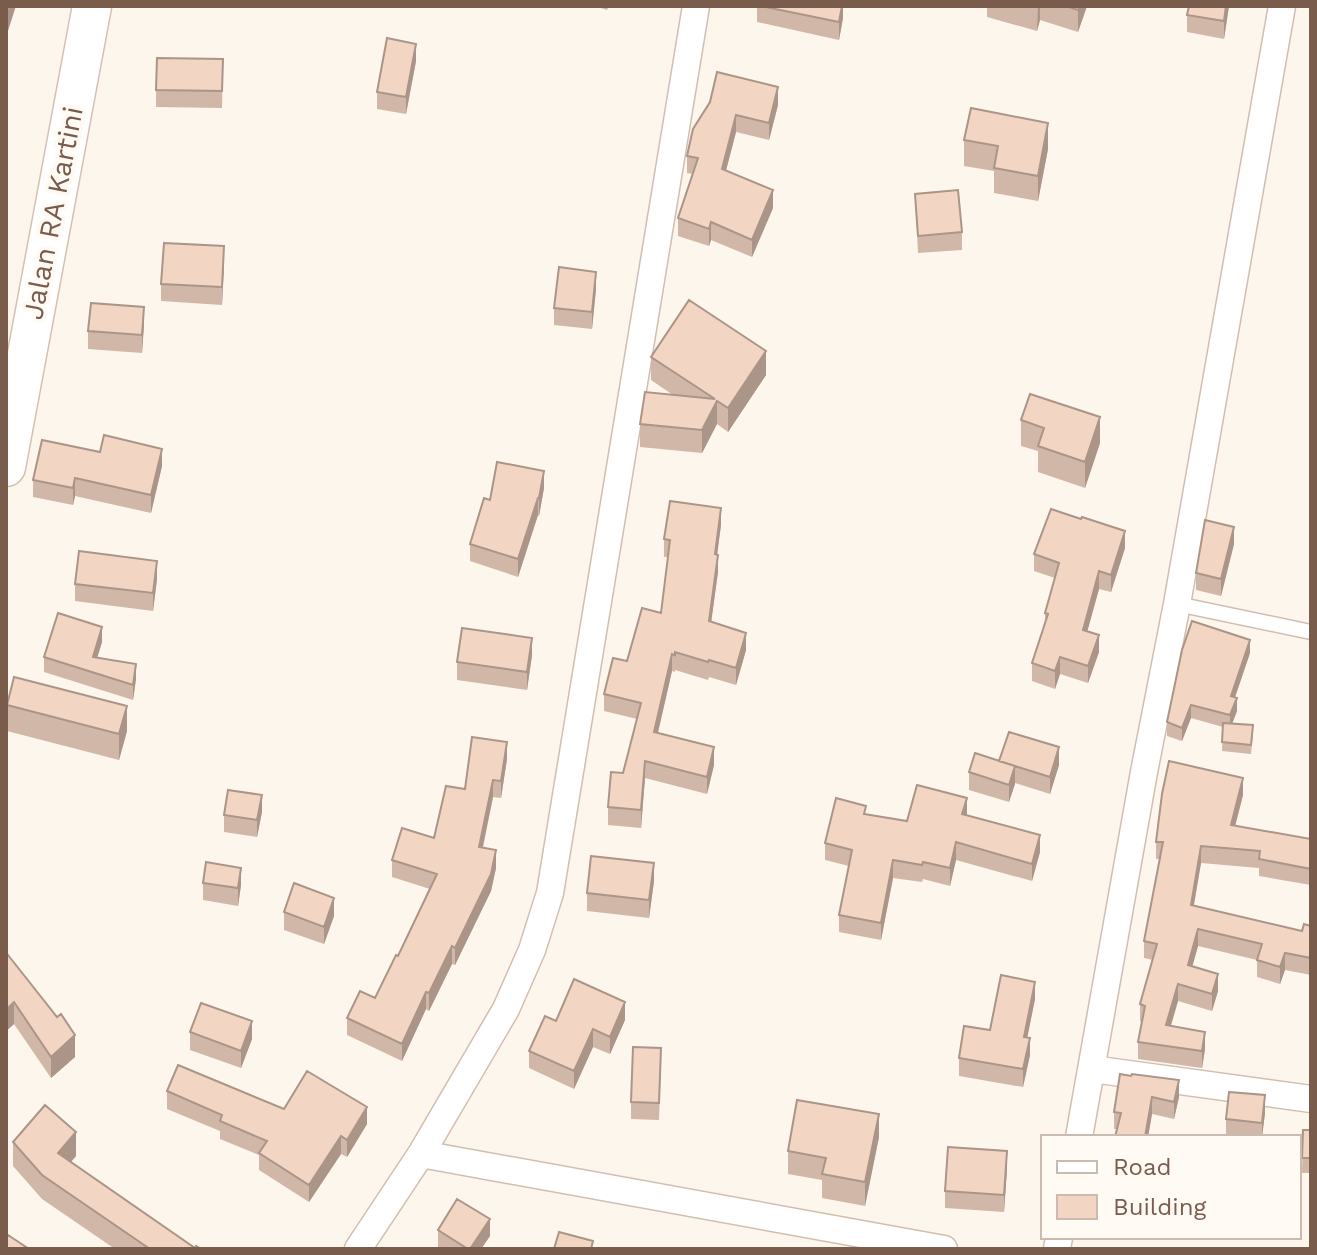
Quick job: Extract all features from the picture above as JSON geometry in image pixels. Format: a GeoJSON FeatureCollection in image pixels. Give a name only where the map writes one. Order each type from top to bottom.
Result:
{"type":"FeatureCollection","features":[{"type":"Feature","properties":{"kind":"main road","name":"Jalan RA Kartini"},"geometry":{"type":"LineString","coordinates":[[6,467],[92,6]]}},
{"type":"Feature","properties":{"kind":"street"},"geometry":{"type":"LineString","coordinates":[[358,1249],[421,1154],[506,1009],[532,950],[550,893],[696,6]]}},
{"type":"Feature","properties":{"kind":"street"},"geometry":{"type":"LineString","coordinates":[[1079,1135],[1282,6]]}},
{"type":"Feature","properties":{"kind":"street"},"geometry":{"type":"LineString","coordinates":[[1092,1069],[1311,1099]]}},
{"type":"Feature","properties":{"kind":"street"},"geometry":{"type":"LineString","coordinates":[[421,1154],[944,1249]]}},
{"type":"Feature","properties":{"kind":"lane"},"geometry":{"type":"LineString","coordinates":[[1177,604],[1311,632]]}},
{"type":"Feature","properties":{"kind":"building"},"geometry":{"type":"Polygon","coordinates":[[[761,6],[842,6],[839,22],[761,6]]]}},
{"type":"Feature","properties":{"kind":"building"},"geometry":{"type":"Polygon","coordinates":[[[1189,6],[1226,6],[1224,21],[1187,15],[1189,6]]]}},
{"type":"Feature","properties":{"kind":"building"},"geometry":{"type":"Polygon","coordinates":[[[387,38],[416,44],[406,97],[377,92],[387,38]]]}},
{"type":"Feature","properties":{"kind":"building"},"geometry":{"type":"Polygon","coordinates":[[[157,58],[223,59],[222,91],[156,90],[157,58]]]}},
{"type":"Feature","properties":{"kind":"building"},"geometry":{"type":"Polygon","coordinates":[[[717,72],[778,87],[769,123],[736,115],[722,169],[773,190],[752,240],[711,222],[709,229],[678,218],[698,158],[687,156],[693,129],[710,102],[717,72]]]}},
{"type":"Feature","properties":{"kind":"building"},"geometry":{"type":"Polygon","coordinates":[[[971,108],[1048,123],[1038,176],[994,168],[998,146],[964,140],[971,108]]]}},
{"type":"Feature","properties":{"kind":"building"},"geometry":{"type":"Polygon","coordinates":[[[958,190],[962,232],[918,236],[915,194],[958,190]]]}},
{"type":"Feature","properties":{"kind":"building"},"geometry":{"type":"Polygon","coordinates":[[[164,243],[224,246],[222,287],[161,284],[164,243]]]}},
{"type":"Feature","properties":{"kind":"building"},"geometry":{"type":"Polygon","coordinates":[[[559,267],[596,272],[592,312],[554,308],[559,267]]]}},
{"type":"Feature","properties":{"kind":"building"},"geometry":{"type":"Polygon","coordinates":[[[689,300],[766,351],[728,408],[717,401],[702,430],[640,424],[645,392],[715,399],[651,357],[689,300]]]}},
{"type":"Feature","properties":{"kind":"building"},"geometry":{"type":"Polygon","coordinates":[[[91,303],[144,307],[142,335],[88,331],[91,303]]]}},
{"type":"Feature","properties":{"kind":"building"},"geometry":{"type":"Polygon","coordinates":[[[1030,394],[1100,417],[1085,462],[1038,446],[1044,428],[1021,420],[1030,394]]]}},
{"type":"Feature","properties":{"kind":"building"},"geometry":{"type":"Polygon","coordinates":[[[104,435],[162,449],[151,495],[75,478],[73,488],[33,480],[42,440],[100,452],[104,435]]]}},
{"type":"Feature","properties":{"kind":"building"},"geometry":{"type":"Polygon","coordinates":[[[497,462],[544,471],[539,498],[518,559],[470,544],[484,498],[490,500],[497,462]]]}},
{"type":"Feature","properties":{"kind":"building"},"geometry":{"type":"Polygon","coordinates":[[[670,501],[721,508],[709,621],[746,633],[736,668],[675,652],[675,655],[672,654],[654,732],[714,747],[707,777],[645,761],[641,810],[608,807],[611,772],[623,773],[641,703],[604,694],[613,658],[627,661],[642,608],[661,613],[670,540],[664,539],[670,501]]]}},
{"type":"Feature","properties":{"kind":"building"},"geometry":{"type":"Polygon","coordinates":[[[1051,509],[1125,531],[1111,575],[1099,571],[1083,630],[1099,635],[1088,666],[1060,657],[1055,671],[1032,663],[1048,614],[1045,613],[1059,563],[1034,554],[1051,509]]]}},
{"type":"Feature","properties":{"kind":"building"},"geometry":{"type":"Polygon","coordinates":[[[1205,520],[1234,527],[1221,579],[1196,573],[1205,520]]]}},
{"type":"Feature","properties":{"kind":"building"},"geometry":{"type":"Polygon","coordinates":[[[79,551],[157,561],[153,593],[75,584],[79,551]]]}},
{"type":"Feature","properties":{"kind":"building"},"geometry":{"type":"Polygon","coordinates":[[[58,613],[102,627],[93,657],[136,664],[133,685],[44,657],[58,613]]]}},
{"type":"Feature","properties":{"kind":"building"},"geometry":{"type":"Polygon","coordinates":[[[1192,621],[1250,640],[1231,696],[1237,698],[1230,715],[1191,705],[1182,728],[1167,722],[1182,650],[1192,621]]]}},
{"type":"Feature","properties":{"kind":"building"},"geometry":{"type":"Polygon","coordinates":[[[462,628],[532,638],[527,672],[457,662],[462,628]]]}},
{"type":"Feature","properties":{"kind":"building"},"geometry":{"type":"Polygon","coordinates":[[[14,677],[127,706],[119,734],[7,705],[14,677]]]}},
{"type":"Feature","properties":{"kind":"building"},"geometry":{"type":"Polygon","coordinates":[[[1223,723],[1253,725],[1251,745],[1222,742],[1223,723]]]}},
{"type":"Feature","properties":{"kind":"building"},"geometry":{"type":"Polygon","coordinates":[[[1009,732],[1059,747],[1050,777],[999,761],[1009,732]]]}},
{"type":"Feature","properties":{"kind":"building"},"geometry":{"type":"Polygon","coordinates":[[[472,737],[507,742],[501,781],[493,780],[479,847],[496,850],[491,874],[455,948],[452,946],[429,993],[426,992],[402,1044],[347,1018],[360,991],[375,998],[437,874],[392,860],[402,828],[434,838],[446,786],[465,789],[472,737]]]}},
{"type":"Feature","properties":{"kind":"building"},"geometry":{"type":"Polygon","coordinates":[[[975,753],[1015,766],[1009,785],[969,772],[975,753]]]}},
{"type":"Feature","properties":{"kind":"building"},"geometry":{"type":"Polygon","coordinates":[[[1169,761],[1243,778],[1231,825],[1311,839],[1311,869],[1259,859],[1260,851],[1201,846],[1191,905],[1302,931],[1304,924],[1311,926],[1311,958],[1285,953],[1280,967],[1257,960],[1262,944],[1198,929],[1188,965],[1218,974],[1212,994],[1178,984],[1166,1025],[1205,1032],[1202,1051],[1138,1042],[1145,1006],[1140,1004],[1157,944],[1144,941],[1163,842],[1156,842],[1169,761]]]}},
{"type":"Feature","properties":{"kind":"building"},"geometry":{"type":"Polygon","coordinates":[[[917,785],[967,798],[962,814],[1040,835],[1032,864],[956,842],[950,868],[893,860],[881,923],[839,915],[852,850],[825,843],[836,798],[866,806],[864,814],[907,821],[917,785]]]}},
{"type":"Feature","properties":{"kind":"building"},"geometry":{"type":"Polygon","coordinates":[[[228,790],[262,795],[257,820],[224,815],[228,790]]]}},
{"type":"Feature","properties":{"kind":"building"},"geometry":{"type":"Polygon","coordinates":[[[591,856],[654,863],[649,900],[587,893],[591,856]]]}},
{"type":"Feature","properties":{"kind":"building"},"geometry":{"type":"Polygon","coordinates":[[[206,862],[241,868],[238,888],[203,883],[206,862]]]}},
{"type":"Feature","properties":{"kind":"building"},"geometry":{"type":"Polygon","coordinates":[[[294,883],[334,898],[324,927],[284,912],[294,883]]]}},
{"type":"Feature","properties":{"kind":"building"},"geometry":{"type":"Polygon","coordinates":[[[8,955],[57,1017],[61,1014],[75,1035],[51,1057],[14,1002],[6,1010],[8,955]]]}},
{"type":"Feature","properties":{"kind":"building"},"geometry":{"type":"Polygon","coordinates":[[[1001,975],[1035,982],[1024,1037],[1030,1038],[1023,1069],[959,1058],[964,1026],[990,1030],[1001,975]]]}},
{"type":"Feature","properties":{"kind":"building"},"geometry":{"type":"Polygon","coordinates":[[[574,979],[625,1002],[610,1037],[593,1029],[574,1071],[529,1051],[545,1016],[556,1021],[574,979]]]}},
{"type":"Feature","properties":{"kind":"building"},"geometry":{"type":"Polygon","coordinates":[[[201,1003],[252,1021],[241,1051],[190,1032],[201,1003]]]}},
{"type":"Feature","properties":{"kind":"building"},"geometry":{"type":"Polygon","coordinates":[[[633,1047],[661,1048],[659,1103],[631,1102],[633,1047]]]}},
{"type":"Feature","properties":{"kind":"building"},"geometry":{"type":"Polygon","coordinates":[[[178,1065],[284,1109],[307,1071],[367,1107],[347,1140],[341,1136],[309,1185],[259,1153],[267,1141],[220,1121],[222,1115],[167,1091],[178,1065]]]}},
{"type":"Feature","properties":{"kind":"building"},"geometry":{"type":"Polygon","coordinates":[[[1120,1074],[1179,1080],[1174,1102],[1152,1097],[1145,1135],[1116,1135],[1121,1113],[1114,1112],[1120,1074]]]}},
{"type":"Feature","properties":{"kind":"building"},"geometry":{"type":"Polygon","coordinates":[[[1229,1092],[1265,1095],[1262,1123],[1226,1119],[1229,1092]]]}},
{"type":"Feature","properties":{"kind":"building"},"geometry":{"type":"Polygon","coordinates":[[[797,1100],[879,1114],[865,1182],[822,1174],[826,1158],[788,1151],[797,1100]]]}},
{"type":"Feature","properties":{"kind":"building"},"geometry":{"type":"Polygon","coordinates":[[[45,1105],[76,1132],[58,1153],[195,1248],[201,1249],[150,1249],[42,1175],[13,1142],[45,1105]]]}},
{"type":"Feature","properties":{"kind":"building"},"geometry":{"type":"Polygon","coordinates":[[[1303,1130],[1311,1130],[1311,1158],[1302,1158],[1303,1130]]]}},
{"type":"Feature","properties":{"kind":"building"},"geometry":{"type":"Polygon","coordinates":[[[948,1147],[1007,1151],[1004,1195],[945,1191],[948,1147]]]}},
{"type":"Feature","properties":{"kind":"building"},"geometry":{"type":"Polygon","coordinates":[[[457,1199],[490,1219],[470,1249],[438,1230],[457,1199]]]}},
{"type":"Feature","properties":{"kind":"building"},"geometry":{"type":"Polygon","coordinates":[[[559,1232],[593,1241],[591,1249],[554,1249],[559,1232]]]}},
{"type":"Feature","properties":{"kind":"building"},"geometry":{"type":"Polygon","coordinates":[[[8,1235],[29,1249],[6,1249],[8,1235]]]}}]}
